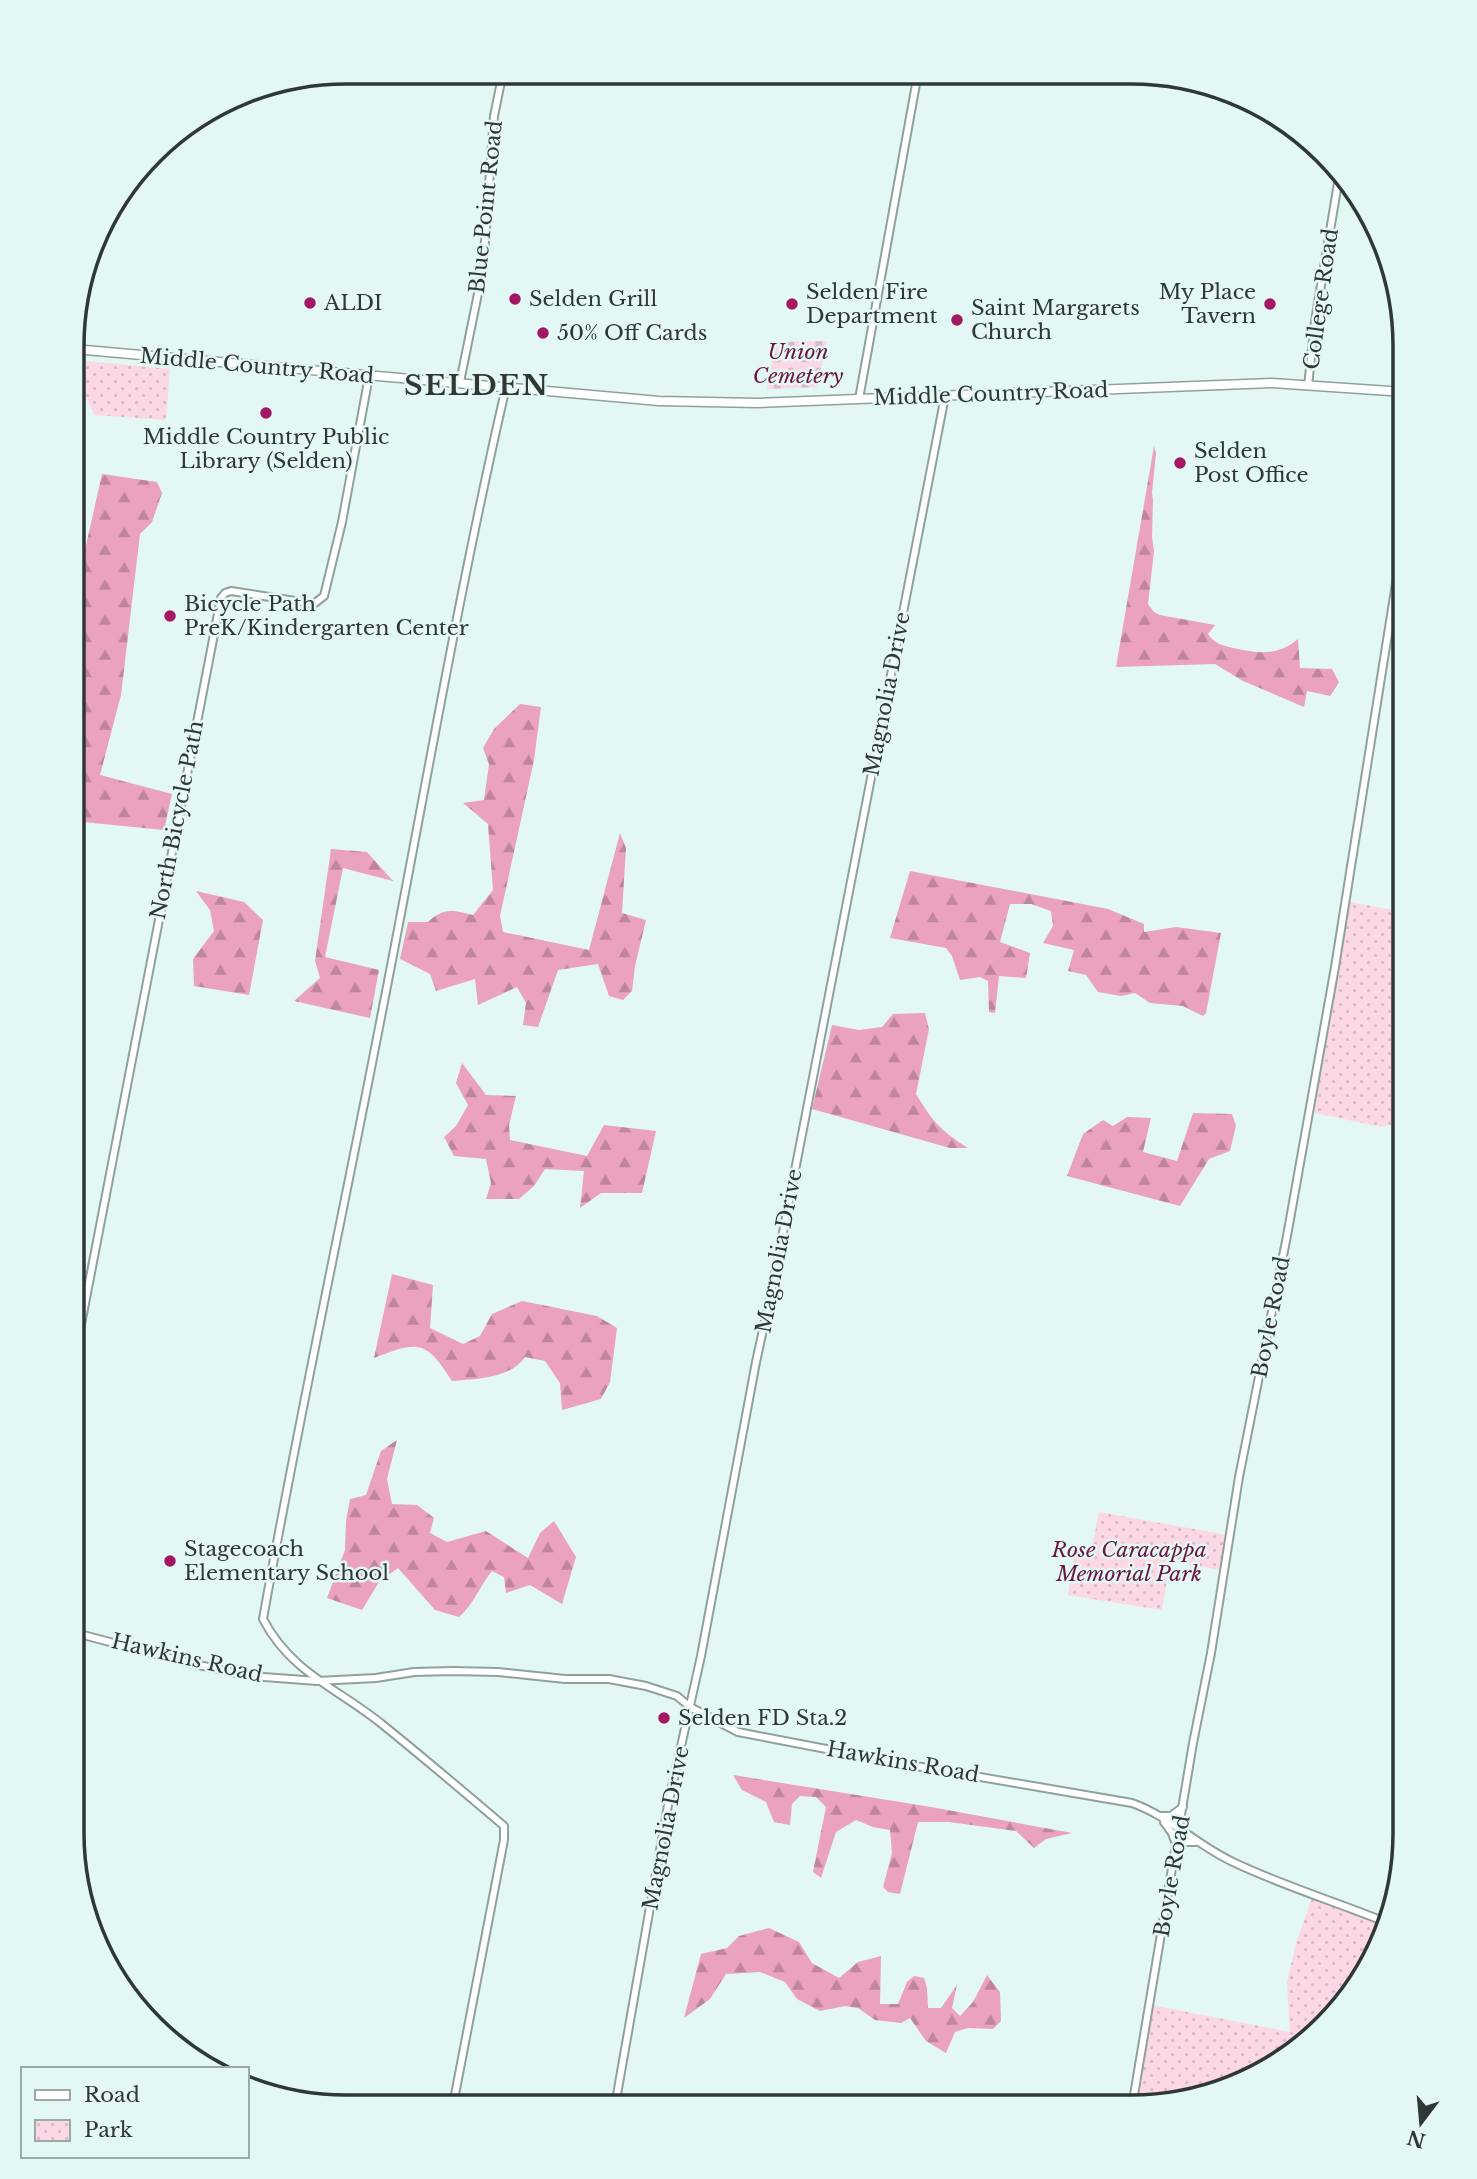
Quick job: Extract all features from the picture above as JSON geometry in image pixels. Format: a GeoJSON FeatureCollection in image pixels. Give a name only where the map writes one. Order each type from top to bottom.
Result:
{"type":"FeatureCollection","features":[{"type":"Feature","properties":{"kind":"main road","name":"Middle Country Road"},"geometry":{"type":"LineString","coordinates":[[84,350],[659,401],[757,403],[1270,383],[1393,391]]}},
{"type":"Feature","properties":{"kind":"street","name":"Blue Point Road"},"geometry":{"type":"LineString","coordinates":[[460,382],[484,269],[494,116],[501,84]]}},
{"type":"Feature","properties":{"kind":"street"},"geometry":{"type":"LineString","coordinates":[[859,399],[916,84]]}},
{"type":"Feature","properties":{"kind":"street","name":"College Road"},"geometry":{"type":"LineString","coordinates":[[1308,386],[1338,184]]}},
{"type":"Feature","properties":{"kind":"street","name":"North Bicycle Path"},"geometry":{"type":"LineString","coordinates":[[84,1308],[220,598],[231,591],[315,603],[324,596],[342,522],[369,376]]}},
{"type":"Feature","properties":{"kind":"street"},"geometry":{"type":"LineString","coordinates":[[455,2095],[504,1840],[503,1826],[381,1722],[317,1681],[285,1652],[270,1633],[264,1616],[471,544],[506,387]]}},
{"type":"Feature","properties":{"kind":"street","name":"Magnolia Drive"},"geometry":{"type":"LineString","coordinates":[[617,2095],[668,1805],[690,1707],[945,396]]}},
{"type":"Feature","properties":{"kind":"street","name":"Boyle Road"},"geometry":{"type":"LineString","coordinates":[[1134,2095],[1239,1477],[1287,1236],[1335,967],[1393,602]]}},
{"type":"Feature","properties":{"kind":"street","name":"Hawkins Road"},"geometry":{"type":"LineString","coordinates":[[84,1635],[244,1675],[317,1681],[376,1678],[414,1672],[498,1672],[565,1679],[609,1679],[646,1686],[677,1696],[690,1707],[738,1732],[1132,1803],[1158,1815],[1232,1862],[1378,1919]]}},
{"type":"Feature","properties":{"kind":"street"},"geometry":{"type":"LineString","coordinates":[[686,1726],[696,1717],[707,1716]]}},
{"type":"Feature","properties":{"kind":"street"},"geometry":{"type":"LineString","coordinates":[[1158,1815],[1171,1816],[1184,1806]]}},
{"type":"Feature","properties":{"kind":"street"},"geometry":{"type":"LineString","coordinates":[[1158,1815],[1172,1833],[1177,1847],[1184,1842],[1200,1843]]}},
{"type":"Feature","properties":{"kind":"green space","name":"Union Cemetery"},"geometry":{"type":"Polygon","coordinates":[[[827,341],[817,387],[767,389],[775,342],[827,341]]]}},
{"type":"Feature","properties":{"kind":"green space"},"geometry":{"type":"Polygon","coordinates":[[[87,361],[170,369],[166,420],[94,415],[84,391],[87,361]]]}},
{"type":"Feature","properties":{"kind":"green space"},"geometry":{"type":"Polygon","coordinates":[[[1154,446],[1154,551],[1148,604],[1160,615],[1215,625],[1208,634],[1217,643],[1229,647],[1270,652],[1284,648],[1298,639],[1300,668],[1332,669],[1339,682],[1330,696],[1307,691],[1304,707],[1243,681],[1215,664],[1116,667],[1154,446]]]}},
{"type":"Feature","properties":{"kind":"green space"},"geometry":{"type":"Polygon","coordinates":[[[102,474],[157,482],[162,493],[152,522],[140,534],[121,695],[100,775],[172,794],[164,830],[84,822],[84,554],[102,474]]]}},
{"type":"Feature","properties":{"kind":"green space"},"geometry":{"type":"Polygon","coordinates":[[[520,704],[541,707],[534,760],[500,916],[503,932],[589,950],[620,833],[626,848],[622,913],[646,920],[632,991],[623,1000],[609,996],[598,964],[558,970],[538,1027],[523,1025],[526,1003],[517,987],[478,1005],[475,979],[436,991],[430,974],[400,959],[408,922],[428,922],[449,911],[473,915],[493,890],[488,824],[463,803],[484,800],[489,764],[483,748],[494,729],[520,704]]]}},
{"type":"Feature","properties":{"kind":"green space"},"geometry":{"type":"Polygon","coordinates":[[[331,849],[367,852],[393,881],[343,868],[325,957],[379,970],[370,1018],[294,1001],[320,978],[315,961],[331,849]]]}},
{"type":"Feature","properties":{"kind":"green space"},"geometry":{"type":"Polygon","coordinates":[[[910,871],[1108,909],[1144,924],[1144,932],[1176,927],[1221,933],[1206,1013],[1203,1016],[1183,1006],[1150,1003],[1135,993],[1121,996],[1098,992],[1086,975],[1068,971],[1074,950],[1043,943],[1053,926],[1051,911],[1031,904],[1010,904],[1000,942],[1030,953],[1026,978],[999,976],[995,1013],[989,1012],[988,981],[980,977],[960,980],[952,956],[946,948],[890,938],[910,871]]]}},
{"type":"Feature","properties":{"kind":"green space"},"geometry":{"type":"Polygon","coordinates":[[[196,891],[244,902],[263,920],[249,995],[194,986],[193,959],[214,931],[210,910],[196,891]]]}},
{"type":"Feature","properties":{"kind":"green space"},"geometry":{"type":"Polygon","coordinates":[[[1350,902],[1393,910],[1393,1124],[1381,1127],[1311,1112],[1350,902]]]}},
{"type":"Feature","properties":{"kind":"green space"},"geometry":{"type":"Polygon","coordinates":[[[925,1013],[929,1029],[916,1094],[938,1125],[968,1148],[950,1148],[812,1109],[832,1025],[859,1030],[882,1027],[893,1014],[925,1013]]]}},
{"type":"Feature","properties":{"kind":"green space"},"geometry":{"type":"Polygon","coordinates":[[[462,1063],[486,1095],[516,1096],[509,1125],[510,1140],[587,1156],[604,1125],[656,1131],[642,1193],[601,1193],[580,1208],[584,1171],[545,1169],[534,1186],[519,1199],[486,1199],[491,1183],[486,1159],[454,1156],[444,1137],[456,1126],[468,1105],[456,1083],[462,1063]]]}},
{"type":"Feature","properties":{"kind":"green space"},"geometry":{"type":"Polygon","coordinates":[[[1193,1113],[1232,1114],[1236,1126],[1230,1151],[1209,1159],[1180,1206],[1067,1176],[1083,1134],[1103,1120],[1113,1126],[1127,1117],[1151,1118],[1143,1152],[1177,1161],[1193,1113]]]}},
{"type":"Feature","properties":{"kind":"green space"},"geometry":{"type":"Polygon","coordinates":[[[392,1274],[433,1285],[430,1328],[463,1344],[480,1336],[492,1314],[522,1301],[597,1316],[617,1328],[610,1382],[601,1399],[562,1410],[560,1383],[545,1361],[525,1357],[511,1370],[502,1374],[452,1381],[435,1357],[419,1347],[401,1349],[374,1358],[392,1274]]]}},
{"type":"Feature","properties":{"kind":"green space"},"geometry":{"type":"Polygon","coordinates":[[[397,1440],[387,1479],[392,1504],[417,1505],[434,1518],[430,1533],[447,1542],[486,1531],[528,1558],[540,1533],[554,1521],[576,1557],[562,1604],[530,1585],[506,1593],[504,1577],[492,1571],[469,1607],[459,1617],[435,1610],[398,1568],[379,1582],[362,1610],[327,1598],[345,1550],[350,1499],[366,1495],[381,1451],[397,1440]]]}},
{"type":"Feature","properties":{"kind":"green space","name":"Rose Caracappa Memorial Park"},"geometry":{"type":"Polygon","coordinates":[[[1099,1512],[1227,1535],[1220,1570],[1170,1561],[1162,1610],[1068,1595],[1074,1554],[1083,1556],[1091,1552],[1099,1512]]]}},
{"type":"Feature","properties":{"kind":"green space"},"geometry":{"type":"Polygon","coordinates":[[[733,1775],[1072,1833],[1046,1839],[1034,1848],[1016,1831],[949,1822],[918,1822],[900,1894],[888,1892],[883,1887],[892,1853],[890,1830],[856,1820],[836,1832],[821,1878],[813,1872],[826,1807],[816,1797],[800,1796],[792,1804],[790,1825],[774,1822],[766,1802],[742,1790],[733,1775]]]}},
{"type":"Feature","properties":{"kind":"green space"},"geometry":{"type":"Polygon","coordinates":[[[1312,1898],[1377,1922],[1358,1964],[1339,1993],[1291,2041],[1247,2068],[1215,2081],[1165,2093],[1138,2095],[1152,2005],[1290,2032],[1287,1983],[1296,1943],[1312,1898]]]}},
{"type":"Feature","properties":{"kind":"green space"},"geometry":{"type":"Polygon","coordinates":[[[769,1928],[799,1942],[812,1963],[839,1978],[858,1962],[881,1956],[880,2004],[898,2004],[907,1982],[914,1976],[924,1978],[928,2008],[941,2008],[957,1985],[952,2008],[960,2016],[973,2002],[987,1975],[1000,1992],[1001,2021],[993,2029],[968,2028],[955,2032],[946,2053],[926,2041],[910,2018],[901,2023],[875,2020],[858,2008],[845,2006],[820,2011],[797,1999],[785,1982],[760,1972],[726,1974],[710,1999],[684,2018],[701,1954],[727,1948],[739,1936],[769,1928]]]}},
{"type":"Feature","properties":{"kind":"place","name":"Selden Grill"},"geometry":{"type":"Point","coordinates":[515,299]}},
{"type":"Feature","properties":{"kind":"place","name":"ALDI"},"geometry":{"type":"Point","coordinates":[310,303]}},
{"type":"Feature","properties":{"kind":"place","name":"Selden Fire Department"},"geometry":{"type":"Point","coordinates":[792,304]}},
{"type":"Feature","properties":{"kind":"place","name":"My Place Tavern"},"geometry":{"type":"Point","coordinates":[1270,304]}},
{"type":"Feature","properties":{"kind":"place","name":"Saint Margarets Church"},"geometry":{"type":"Point","coordinates":[957,320]}},
{"type":"Feature","properties":{"kind":"place","name":"50% Off Cards"},"geometry":{"type":"Point","coordinates":[543,333]}},
{"type":"Feature","properties":{"kind":"place","name":"Middle Country Public Library (Selden)"},"geometry":{"type":"Point","coordinates":[266,413]}},
{"type":"Feature","properties":{"kind":"place","name":"Selden Post Office"},"geometry":{"type":"Point","coordinates":[1180,463]}},
{"type":"Feature","properties":{"kind":"place","name":"Bicycle Path PreK/Kindergarten Center"},"geometry":{"type":"Point","coordinates":[170,616]}},
{"type":"Feature","properties":{"kind":"place","name":"Stagecoach Elementary School"},"geometry":{"type":"Point","coordinates":[170,1561]}},
{"type":"Feature","properties":{"kind":"place","name":"Selden FD Sta.2"},"geometry":{"type":"Point","coordinates":[664,1718]}},
{"type":"Feature","properties":{"kind":"district","name":"SELDEN"},"geometry":{"type":"Point","coordinates":[477,385]}}]}
